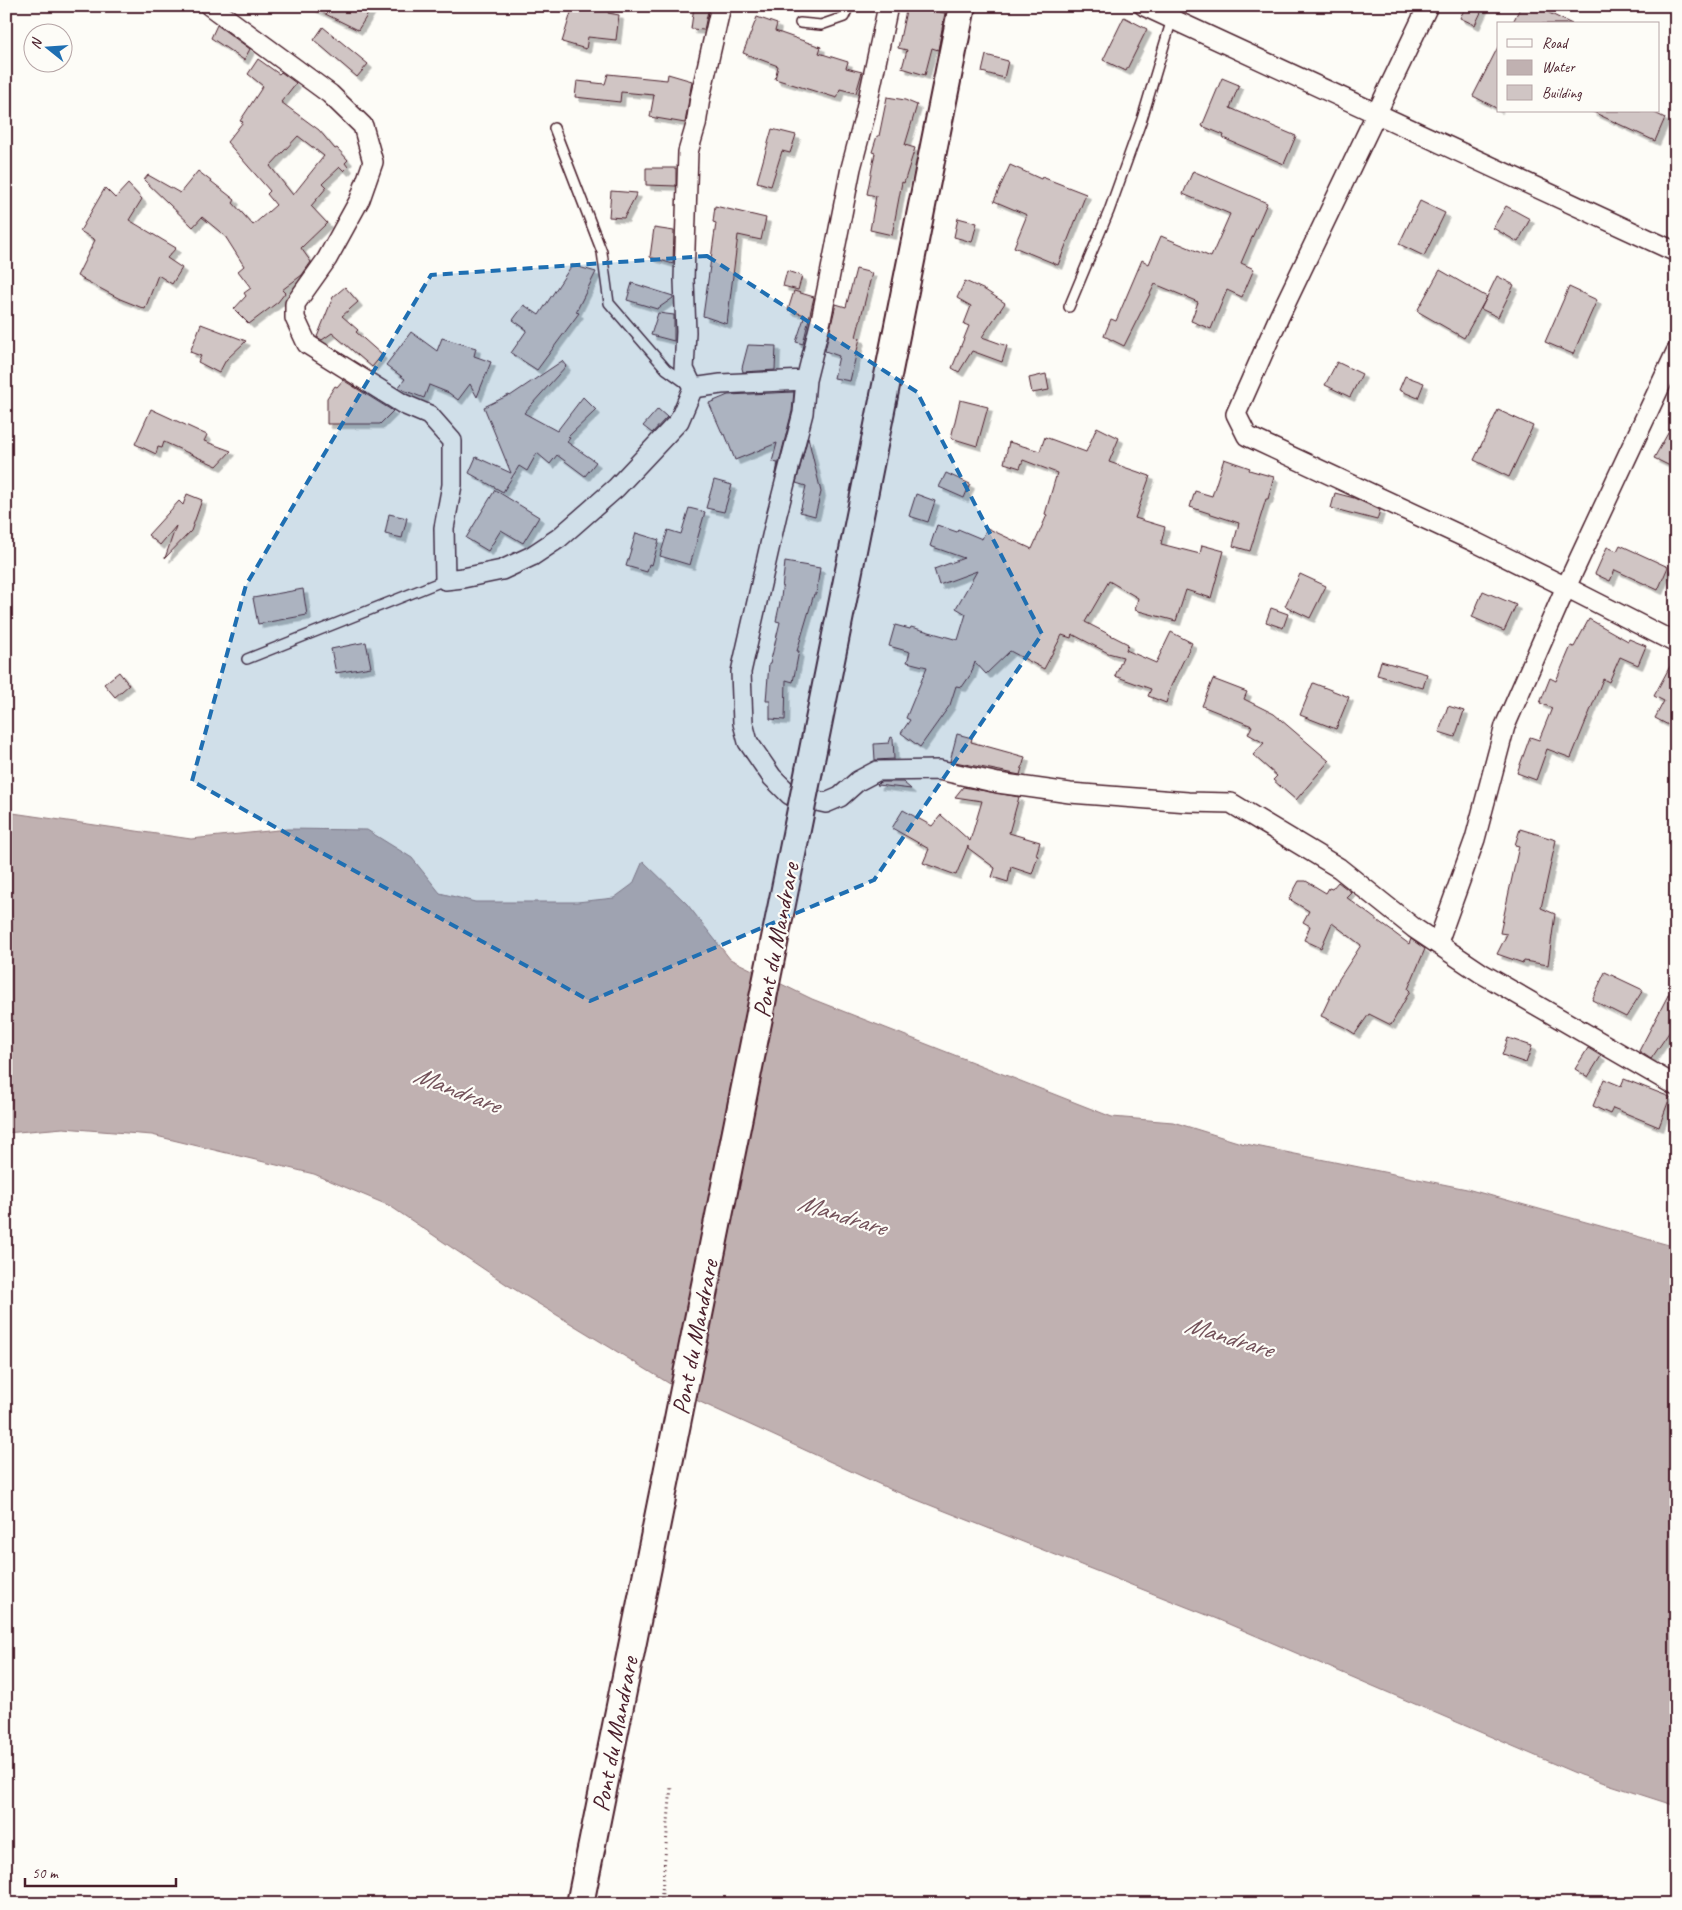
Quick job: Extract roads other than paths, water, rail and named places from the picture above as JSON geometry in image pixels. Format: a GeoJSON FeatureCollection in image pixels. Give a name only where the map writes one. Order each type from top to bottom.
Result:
{"type":"FeatureCollection","features":[{"type":"Feature","properties":{"kind":"main road","name":"Pont du Mandrare"},"geometry":{"type":"LineString","coordinates":[[580,1904],[962,6]]}},
{"type":"Feature","properties":{"kind":"street"},"geometry":{"type":"LineString","coordinates":[[210,6],[330,94],[363,126],[373,162],[360,200],[327,259],[295,304],[295,318],[307,344],[403,404],[429,414],[452,441],[452,485],[444,528],[445,580],[502,570],[532,556],[559,538],[616,488],[679,421],[693,388],[684,369],[686,332],[684,280],[688,152],[696,125],[700,98],[721,6]]}},
{"type":"Feature","properties":{"kind":"street"},"geometry":{"type":"LineString","coordinates":[[888,6],[844,203],[821,320],[806,380],[804,413],[777,514],[742,672],[743,723],[748,742],[772,777],[790,795],[826,803],[840,797],[876,770],[939,770],[998,784],[1070,793],[1188,802],[1232,803],[1339,868],[1414,928],[1438,942],[1481,973],[1676,1086]]}},
{"type":"Feature","properties":{"kind":"street"},"geometry":{"type":"LineString","coordinates":[[1144,6],[1676,252]]}},
{"type":"Feature","properties":{"kind":"street"},"geometry":{"type":"LineString","coordinates":[[1428,6],[1279,317],[1236,414],[1247,436],[1566,587],[1676,644]]}},
{"type":"Feature","properties":{"kind":"street"},"geometry":{"type":"LineString","coordinates":[[1438,942],[1475,839],[1506,726],[1566,587],[1676,352]]}},
{"type":"Feature","properties":{"kind":"street"},"geometry":{"type":"LineString","coordinates":[[693,388],[722,384],[806,380]]}},
{"type":"Feature","properties":{"kind":"lane"},"geometry":{"type":"LineString","coordinates":[[800,23],[822,25],[844,17],[849,6]]}},
{"type":"Feature","properties":{"kind":"lane"},"geometry":{"type":"LineString","coordinates":[[1069,308],[1109,211],[1139,129],[1172,19]]}},
{"type":"Feature","properties":{"kind":"lane"},"geometry":{"type":"LineString","coordinates":[[554,128],[602,252],[609,303],[666,369],[693,388]]}},
{"type":"Feature","properties":{"kind":"lane"},"geometry":{"type":"LineString","coordinates":[[247,659],[445,580]]}},
{"type":"Feature","properties":{"kind":"water","name":"Mandrare"},"geometry":{"type":"Polygon","coordinates":[[[6,812],[191,839],[288,829],[367,830],[412,858],[440,893],[475,902],[577,902],[614,898],[633,884],[643,861],[687,904],[730,959],[812,999],[1112,1117],[1173,1122],[1241,1143],[1467,1189],[1676,1247],[1676,1806],[1580,1775],[1217,1619],[892,1490],[698,1401],[506,1284],[390,1206],[314,1174],[152,1135],[63,1128],[6,1133],[6,812]]]}}]}
